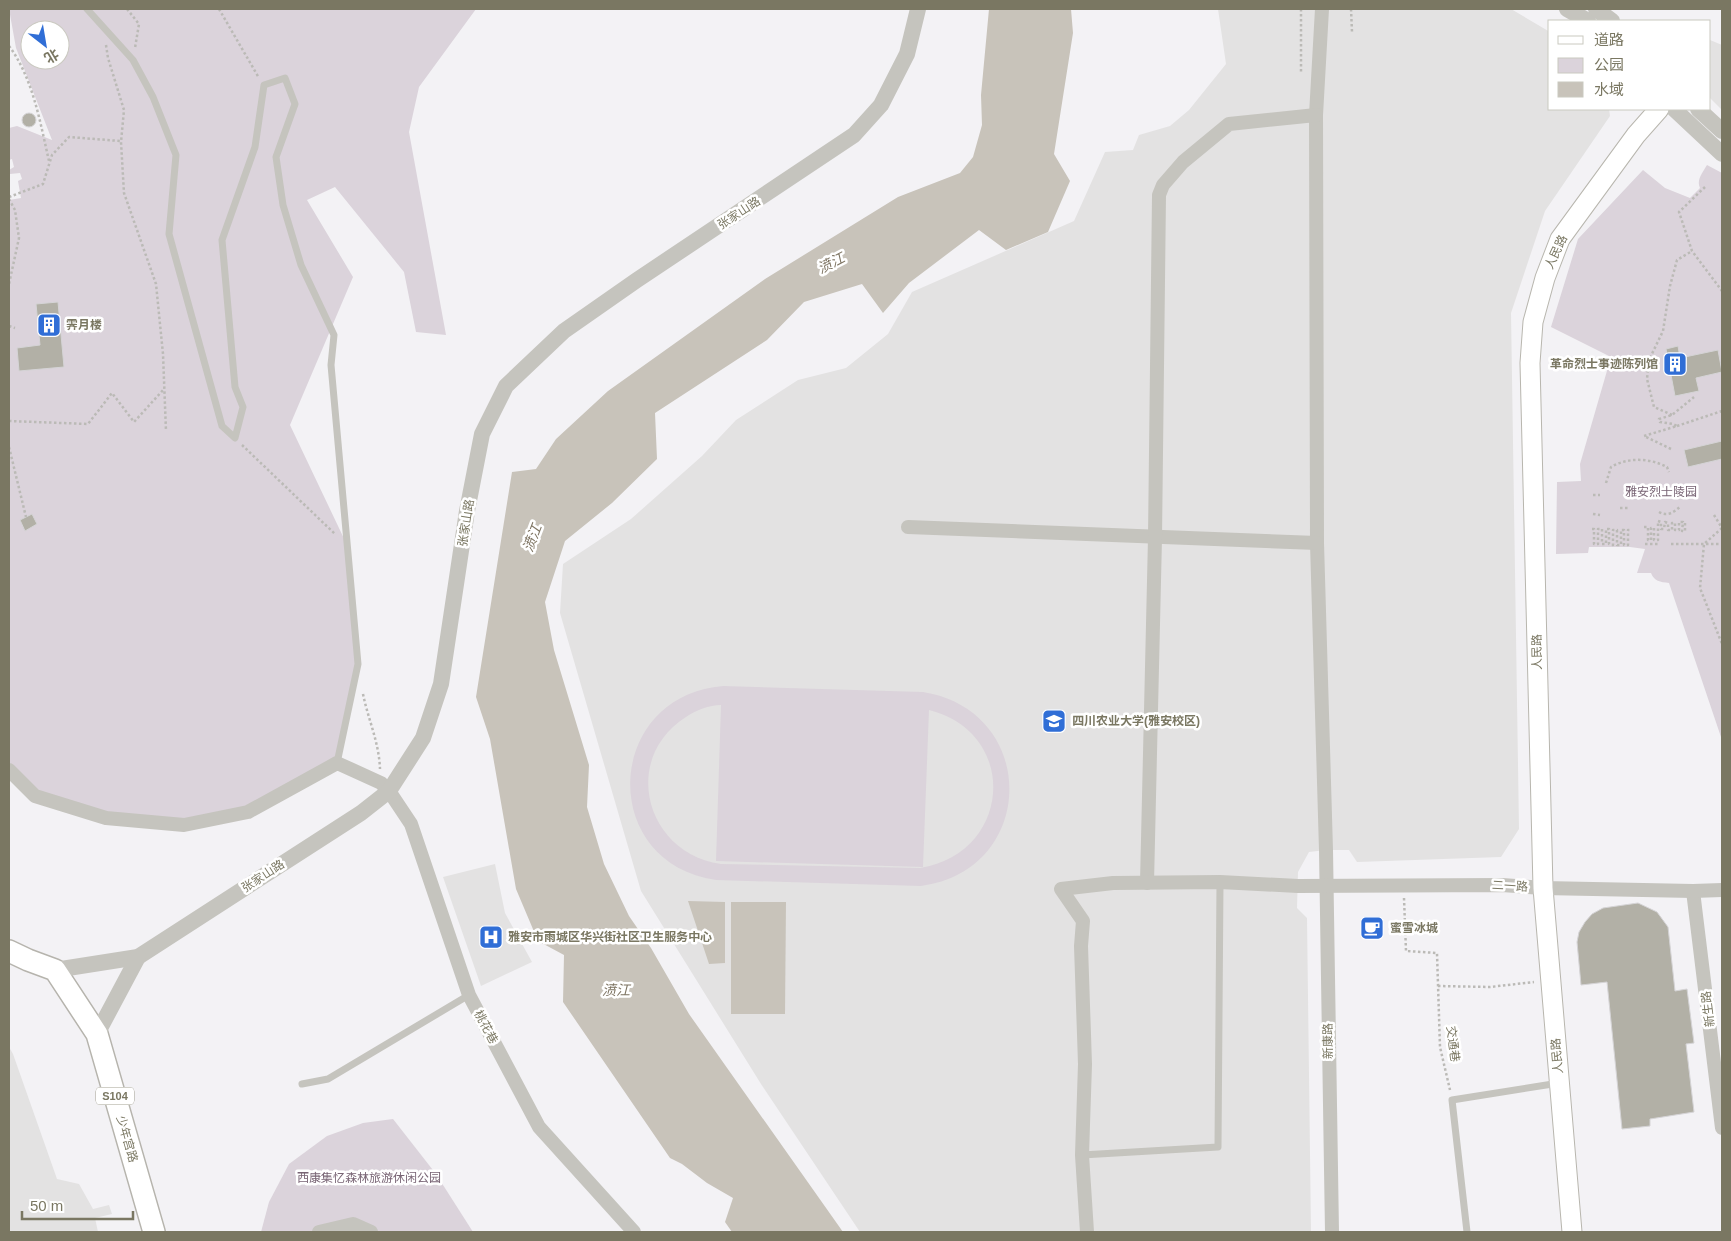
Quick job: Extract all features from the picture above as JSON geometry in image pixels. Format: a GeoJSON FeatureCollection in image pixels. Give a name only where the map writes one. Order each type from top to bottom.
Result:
{"type":"FeatureCollection","features":[{"type":"Feature","properties":{"kind":"main road","name":"人民路"},"geometry":{"type":"LineString","coordinates":[[1572,1232],[1543,888],[1530,363],[1533,322],[1545,278],[1560,239],[1636,135],[1658,110]]}},
{"type":"Feature","properties":{"kind":"main road","name":"张家山路"},"geometry":{"type":"LineString","coordinates":[[9,952],[55,970]]}},
{"type":"Feature","properties":{"kind":"main road","name":"少年宫路"},"geometry":{"type":"LineString","coordinates":[[55,970],[97,1034],[154,1232]]}},
{"type":"Feature","properties":{"kind":"street","name":"张家山路"},"geometry":{"type":"LineString","coordinates":[[55,970],[138,957],[361,813],[385,787],[423,738],[441,684],[467,511],[482,434],[506,386],[564,331],[854,135],[881,105],[907,54],[918,9]]}},
{"type":"Feature","properties":{"kind":"street","name":"新康路"},"geometry":{"type":"LineString","coordinates":[[1322,9],[1316,115],[1317,543],[1326,850],[1325,886],[1332,1232]]}},
{"type":"Feature","properties":{"kind":"street"},"geometry":{"type":"LineString","coordinates":[[1567,9],[1586,20]]}},
{"type":"Feature","properties":{"kind":"street"},"geometry":{"type":"LineString","coordinates":[[1596,9],[1611,20]]}},
{"type":"Feature","properties":{"kind":"street"},"geometry":{"type":"LineString","coordinates":[[1675,110],[1722,154]]}},
{"type":"Feature","properties":{"kind":"street"},"geometry":{"type":"LineString","coordinates":[[1699,110],[1722,131]]}},
{"type":"Feature","properties":{"kind":"street"},"geometry":{"type":"LineString","coordinates":[[1147,883],[1155,538],[1159,195],[1164,185],[1183,162],[1229,124],[1316,115]]}},
{"type":"Feature","properties":{"kind":"street"},"geometry":{"type":"LineString","coordinates":[[908,527],[1317,543]]}},
{"type":"Feature","properties":{"kind":"street"},"geometry":{"type":"LineString","coordinates":[[9,770],[35,796],[106,818],[184,825],[248,812],[337,763],[385,787]]}},
{"type":"Feature","properties":{"kind":"street","name":"桃花巷"},"geometry":{"type":"LineString","coordinates":[[385,787],[411,824],[469,995],[539,1127],[634,1232]]}},
{"type":"Feature","properties":{"kind":"street","name":"二一路"},"geometry":{"type":"LineString","coordinates":[[1082,1155],[1085,1064],[1081,946],[1083,921],[1061,889],[1113,883],[1220,882],[1298,886],[1502,885],[1543,888],[1722,890]]}},
{"type":"Feature","properties":{"kind":"street","name":"新生路"},"geometry":{"type":"LineString","coordinates":[[1693,891],[1722,1128]]}},
{"type":"Feature","properties":{"kind":"street"},"geometry":{"type":"LineString","coordinates":[[97,1034],[138,957]]}},
{"type":"Feature","properties":{"kind":"street"},"geometry":{"type":"LineString","coordinates":[[1082,1155],[1087,1232]]}},
{"type":"Feature","properties":{"kind":"street"},"geometry":{"type":"LineString","coordinates":[[319,1232],[353,1224],[371,1232]]}},
{"type":"Feature","properties":{"kind":"lane"},"geometry":{"type":"LineString","coordinates":[[87,9],[133,60],[153,97],[176,155],[169,234],[222,426],[235,438],[243,407],[235,387],[222,240],[255,147],[264,85],[285,78],[295,104],[276,157],[283,205],[300,265],[334,335],[331,365],[358,664],[337,763]]}},
{"type":"Feature","properties":{"kind":"lane"},"geometry":{"type":"LineString","coordinates":[[1082,1155],[1218,1147],[1220,882]]}},
{"type":"Feature","properties":{"kind":"lane"},"geometry":{"type":"LineString","coordinates":[[302,1084],[328,1078],[469,995]]}},
{"type":"Feature","properties":{"kind":"lane"},"geometry":{"type":"LineString","coordinates":[[1467,1232],[1452,1100],[1560,1083]]}},
{"type":"Feature","properties":{"kind":"path"},"geometry":{"type":"LineString","coordinates":[[127,9],[139,24],[133,60]]}},
{"type":"Feature","properties":{"kind":"path"},"geometry":{"type":"LineString","coordinates":[[219,9],[264,85]]}},
{"type":"Feature","properties":{"kind":"path"},"geometry":{"type":"LineString","coordinates":[[1301,9],[1301,74]]}},
{"type":"Feature","properties":{"kind":"path"},"geometry":{"type":"LineString","coordinates":[[1351,9],[1352,32]]}},
{"type":"Feature","properties":{"kind":"path"},"geometry":{"type":"LineString","coordinates":[[103,27],[108,58],[124,110],[121,142],[124,193],[156,284],[163,354],[166,431]]}},
{"type":"Feature","properties":{"kind":"path"},"geometry":{"type":"LineString","coordinates":[[9,46],[20,60],[33,98],[49,162]]}},
{"type":"Feature","properties":{"kind":"path"},"geometry":{"type":"LineString","coordinates":[[9,284],[19,238],[15,210],[9,198],[43,184],[52,155],[69,137],[121,142]]}},
{"type":"Feature","properties":{"kind":"path"},"geometry":{"type":"LineString","coordinates":[[1705,187],[1679,212],[1692,251],[1722,291]]}},
{"type":"Feature","properties":{"kind":"path"},"geometry":{"type":"LineString","coordinates":[[1672,415],[1654,407],[1647,379],[1649,360],[1663,331],[1670,286],[1677,260],[1692,251]]}},
{"type":"Feature","properties":{"kind":"path"},"geometry":{"type":"LineString","coordinates":[[9,326],[15,328]]}},
{"type":"Feature","properties":{"kind":"path"},"geometry":{"type":"LineString","coordinates":[[9,421],[88,424],[112,393],[134,422],[164,389]]}},
{"type":"Feature","properties":{"kind":"path"},"geometry":{"type":"LineString","coordinates":[[1677,426],[1660,422],[1659,419],[1672,415],[1694,397]]}},
{"type":"Feature","properties":{"kind":"path"},"geometry":{"type":"LineString","coordinates":[[1671,449],[1644,436],[1722,411]]}},
{"type":"Feature","properties":{"kind":"path"},"geometry":{"type":"LineString","coordinates":[[235,438],[348,547]]}},
{"type":"Feature","properties":{"kind":"path"},"geometry":{"type":"LineString","coordinates":[[9,447],[26,517]]}},
{"type":"Feature","properties":{"kind":"path"},"geometry":{"type":"LineString","coordinates":[[1606,483],[1611,467],[1621,461],[1633,459],[1661,464],[1667,467],[1669,472]]}},
{"type":"Feature","properties":{"kind":"path"},"geometry":{"type":"LineString","coordinates":[[1654,493],[1666,488],[1677,492]]}},
{"type":"Feature","properties":{"kind":"path"},"geometry":{"type":"LineString","coordinates":[[1593,495],[1600,495]]}},
{"type":"Feature","properties":{"kind":"path"},"geometry":{"type":"LineString","coordinates":[[1659,512],[1663,514],[1672,513],[1682,506]]}},
{"type":"Feature","properties":{"kind":"path"},"geometry":{"type":"LineString","coordinates":[[1620,508],[1630,508]]}},
{"type":"Feature","properties":{"kind":"path"},"geometry":{"type":"LineString","coordinates":[[1592,514],[1600,514]]}},
{"type":"Feature","properties":{"kind":"path"},"geometry":{"type":"LineString","coordinates":[[1714,515],[1722,528],[1704,544],[1700,588],[1722,644]]}},
{"type":"Feature","properties":{"kind":"path"},"geometry":{"type":"LineString","coordinates":[[1644,527],[1648,527],[1648,540],[1651,540],[1651,528],[1654,528],[1654,540],[1658,540],[1658,521],[1661,522],[1661,529],[1664,530],[1665,522],[1668,522],[1668,530],[1672,530],[1672,523],[1675,523],[1675,530],[1679,530],[1679,522],[1683,522],[1682,531],[1685,531],[1685,521]]}},
{"type":"Feature","properties":{"kind":"path"},"geometry":{"type":"LineString","coordinates":[[1592,529],[1594,529],[1594,544],[1598,544],[1598,529],[1602,529],[1602,544],[1606,544],[1606,529],[1609,530],[1609,544],[1613,544],[1613,530],[1617,530],[1617,545],[1620,545],[1620,530],[1624,530],[1624,545],[1628,545],[1628,530],[1630,530]]}},
{"type":"Feature","properties":{"kind":"path"},"geometry":{"type":"LineString","coordinates":[[1645,544],[1660,544]]}},
{"type":"Feature","properties":{"kind":"path"},"geometry":{"type":"LineString","coordinates":[[1671,544],[1722,544]]}},
{"type":"Feature","properties":{"kind":"path"},"geometry":{"type":"LineString","coordinates":[[366,709],[373,729],[385,787]]}},
{"type":"Feature","properties":{"kind":"path","name":"交通巷"},"geometry":{"type":"LineString","coordinates":[[1403,886],[1406,951],[1437,953],[1440,1047],[1452,1100]]}},
{"type":"Feature","properties":{"kind":"path"},"geometry":{"type":"LineString","coordinates":[[1438,986],[1490,987],[1535,982]]}},
{"type":"Feature","properties":{"kind":"shaded area","name":"四川农业大学(雅安校区)"},"geometry":{"type":"Polygon","coordinates":[[[1218,9],[1511,9],[1548,31],[1548,110],[1609,110],[1610,116],[1545,211],[1511,313],[1519,829],[1501,857],[1357,862],[1349,850],[1326,850],[1309,852],[1298,872],[1297,908],[1307,918],[1311,1232],[860,1232],[761,1084],[641,891],[560,613],[563,564],[631,519],[702,456],[736,420],[798,380],[846,368],[888,334],[912,292],[1074,221],[1105,152],[1133,150],[1139,135],[1170,126],[1189,110],[1226,64],[1218,9]]]}},
{"type":"Feature","properties":{"kind":"shaded area"},"geometry":{"type":"Polygon","coordinates":[[[1711,40],[1722,45],[1722,110],[1711,99],[1711,40]]]}},
{"type":"Feature","properties":{"kind":"shaded area","name":"雅安市雨城区华兴街社区卫生服务中心"},"geometry":{"type":"Polygon","coordinates":[[[495,864],[505,913],[532,962],[481,986],[443,877],[495,864]]]}},
{"type":"Feature","properties":{"kind":"shaded area"},"geometry":{"type":"Polygon","coordinates":[[[9,1047],[57,1179],[79,1184],[93,1209],[109,1205],[112,1214],[95,1218],[98,1232],[9,1232],[9,1047]]]}},
{"type":"Feature","properties":{"kind":"green space"},"geometry":{"type":"Polygon","coordinates":[[[9,9],[476,9],[419,87],[409,132],[446,335],[416,332],[404,272],[335,187],[307,200],[353,277],[290,425],[348,547],[358,664],[337,763],[248,812],[184,825],[106,818],[35,796],[9,770],[9,200],[21,198],[18,181],[22,179],[20,173],[10,174],[9,170],[14,167],[12,159],[9,160],[9,128],[17,126],[52,140],[25,70],[70,70],[70,20],[20,20],[20,58],[16,48],[9,9]]]}},
{"type":"Feature","properties":{"kind":"green space","name":"雅安烈士陵园"},"geometry":{"type":"Polygon","coordinates":[[[1707,165],[1722,173],[1722,740],[1669,583],[1658,581],[1651,573],[1637,573],[1645,549],[1589,547],[1588,553],[1556,554],[1557,482],[1581,481],[1580,464],[1611,357],[1551,327],[1578,239],[1643,170],[1665,188],[1690,198],[1700,188],[1699,179],[1707,165]]]}},
{"type":"Feature","properties":{"kind":"green space"},"geometry":{"type":"Polygon","coordinates":[[[723,686],[923,692],[961,705],[988,728],[1004,758],[1009,790],[1003,823],[987,852],[959,874],[921,886],[716,880],[677,867],[650,844],[635,814],[630,780],[637,747],[655,718],[684,697],[723,686]],[[721,705],[703,708],[686,717],[665,735],[653,756],[648,779],[651,803],[660,824],[675,843],[695,857],[721,864],[920,868],[951,858],[973,840],[987,817],[993,792],[990,766],[979,742],[959,723],[929,710],[923,867],[716,861],[721,705]]]}},
{"type":"Feature","properties":{"kind":"green space","name":"西康集忆森林旅游休闲公园"},"geometry":{"type":"Polygon","coordinates":[[[393,1119],[436,1174],[473,1232],[261,1232],[269,1202],[289,1164],[327,1136],[363,1123],[393,1119]]]}},
{"type":"Feature","properties":{"kind":"water","name":"𣸣江"},"geometry":{"type":"Polygon","coordinates":[[[989,9],[1071,9],[1073,33],[1054,154],[1070,181],[1048,232],[1006,250],[979,230],[909,283],[883,313],[862,284],[804,302],[767,340],[655,413],[657,459],[612,503],[565,541],[545,602],[554,650],[589,765],[587,807],[604,864],[629,916],[651,948],[689,1014],[843,1232],[732,1232],[725,1222],[733,1198],[670,1158],[563,1002],[564,955],[538,941],[516,889],[490,739],[476,697],[512,472],[536,469],[556,439],[608,391],[765,279],[898,197],[960,173],[973,157],[982,125],[981,95],[989,9]]]}},
{"type":"Feature","properties":{"kind":"water"},"geometry":{"type":"Polygon","coordinates":[[[688,901],[725,902],[725,963],[709,964],[688,901]]]}},
{"type":"Feature","properties":{"kind":"water"},"geometry":{"type":"Polygon","coordinates":[[[731,902],[786,902],[785,1014],[731,1014],[731,902]]]}},
{"type":"Feature","properties":{"kind":"building"},"geometry":{"type":"Polygon","coordinates":[[[29,113],[34,115],[36,120],[34,125],[29,127],[24,125],[22,120],[24,115],[29,113]]]}},
{"type":"Feature","properties":{"kind":"building","name":"霁月楼"},"geometry":{"type":"Polygon","coordinates":[[[58,302],[64,367],[19,371],[17,348],[40,345],[36,304],[58,302]]]}},
{"type":"Feature","properties":{"kind":"building"},"geometry":{"type":"Polygon","coordinates":[[[1678,346],[1680,358],[1718,350],[1722,372],[1696,378],[1699,391],[1675,396],[1666,349],[1678,346]]]}},
{"type":"Feature","properties":{"kind":"building"},"geometry":{"type":"Polygon","coordinates":[[[1722,441],[1722,459],[1688,467],[1684,450],[1722,441]]]}},
{"type":"Feature","properties":{"kind":"building"},"geometry":{"type":"Polygon","coordinates":[[[32,514],[37,524],[25,531],[20,520],[32,514]]]}},
{"type":"Feature","properties":{"kind":"building"},"geometry":{"type":"Polygon","coordinates":[[[1638,903],[1657,912],[1668,927],[1675,991],[1687,989],[1694,1043],[1686,1044],[1694,1112],[1650,1119],[1650,1126],[1622,1129],[1607,982],[1581,985],[1577,942],[1579,932],[1592,914],[1603,908],[1638,903]]]}},
{"type":"Feature","properties":{"kind":"place","name":"霁月楼"},"geometry":{"type":"Point","coordinates":[49,325]}},
{"type":"Feature","properties":{"kind":"place","name":"革命烈士事迹陈列馆"},"geometry":{"type":"Point","coordinates":[1675,364]}},
{"type":"Feature","properties":{"kind":"place","name":"四川农业大学(雅安校区)"},"geometry":{"type":"Point","coordinates":[1054,721]}},
{"type":"Feature","properties":{"kind":"place","name":"蜜雪冰城"},"geometry":{"type":"Point","coordinates":[1372,928]}},
{"type":"Feature","properties":{"kind":"place","name":"雅安市雨城区华兴街社区卫生服务中心"},"geometry":{"type":"Point","coordinates":[491,937]}}]}
